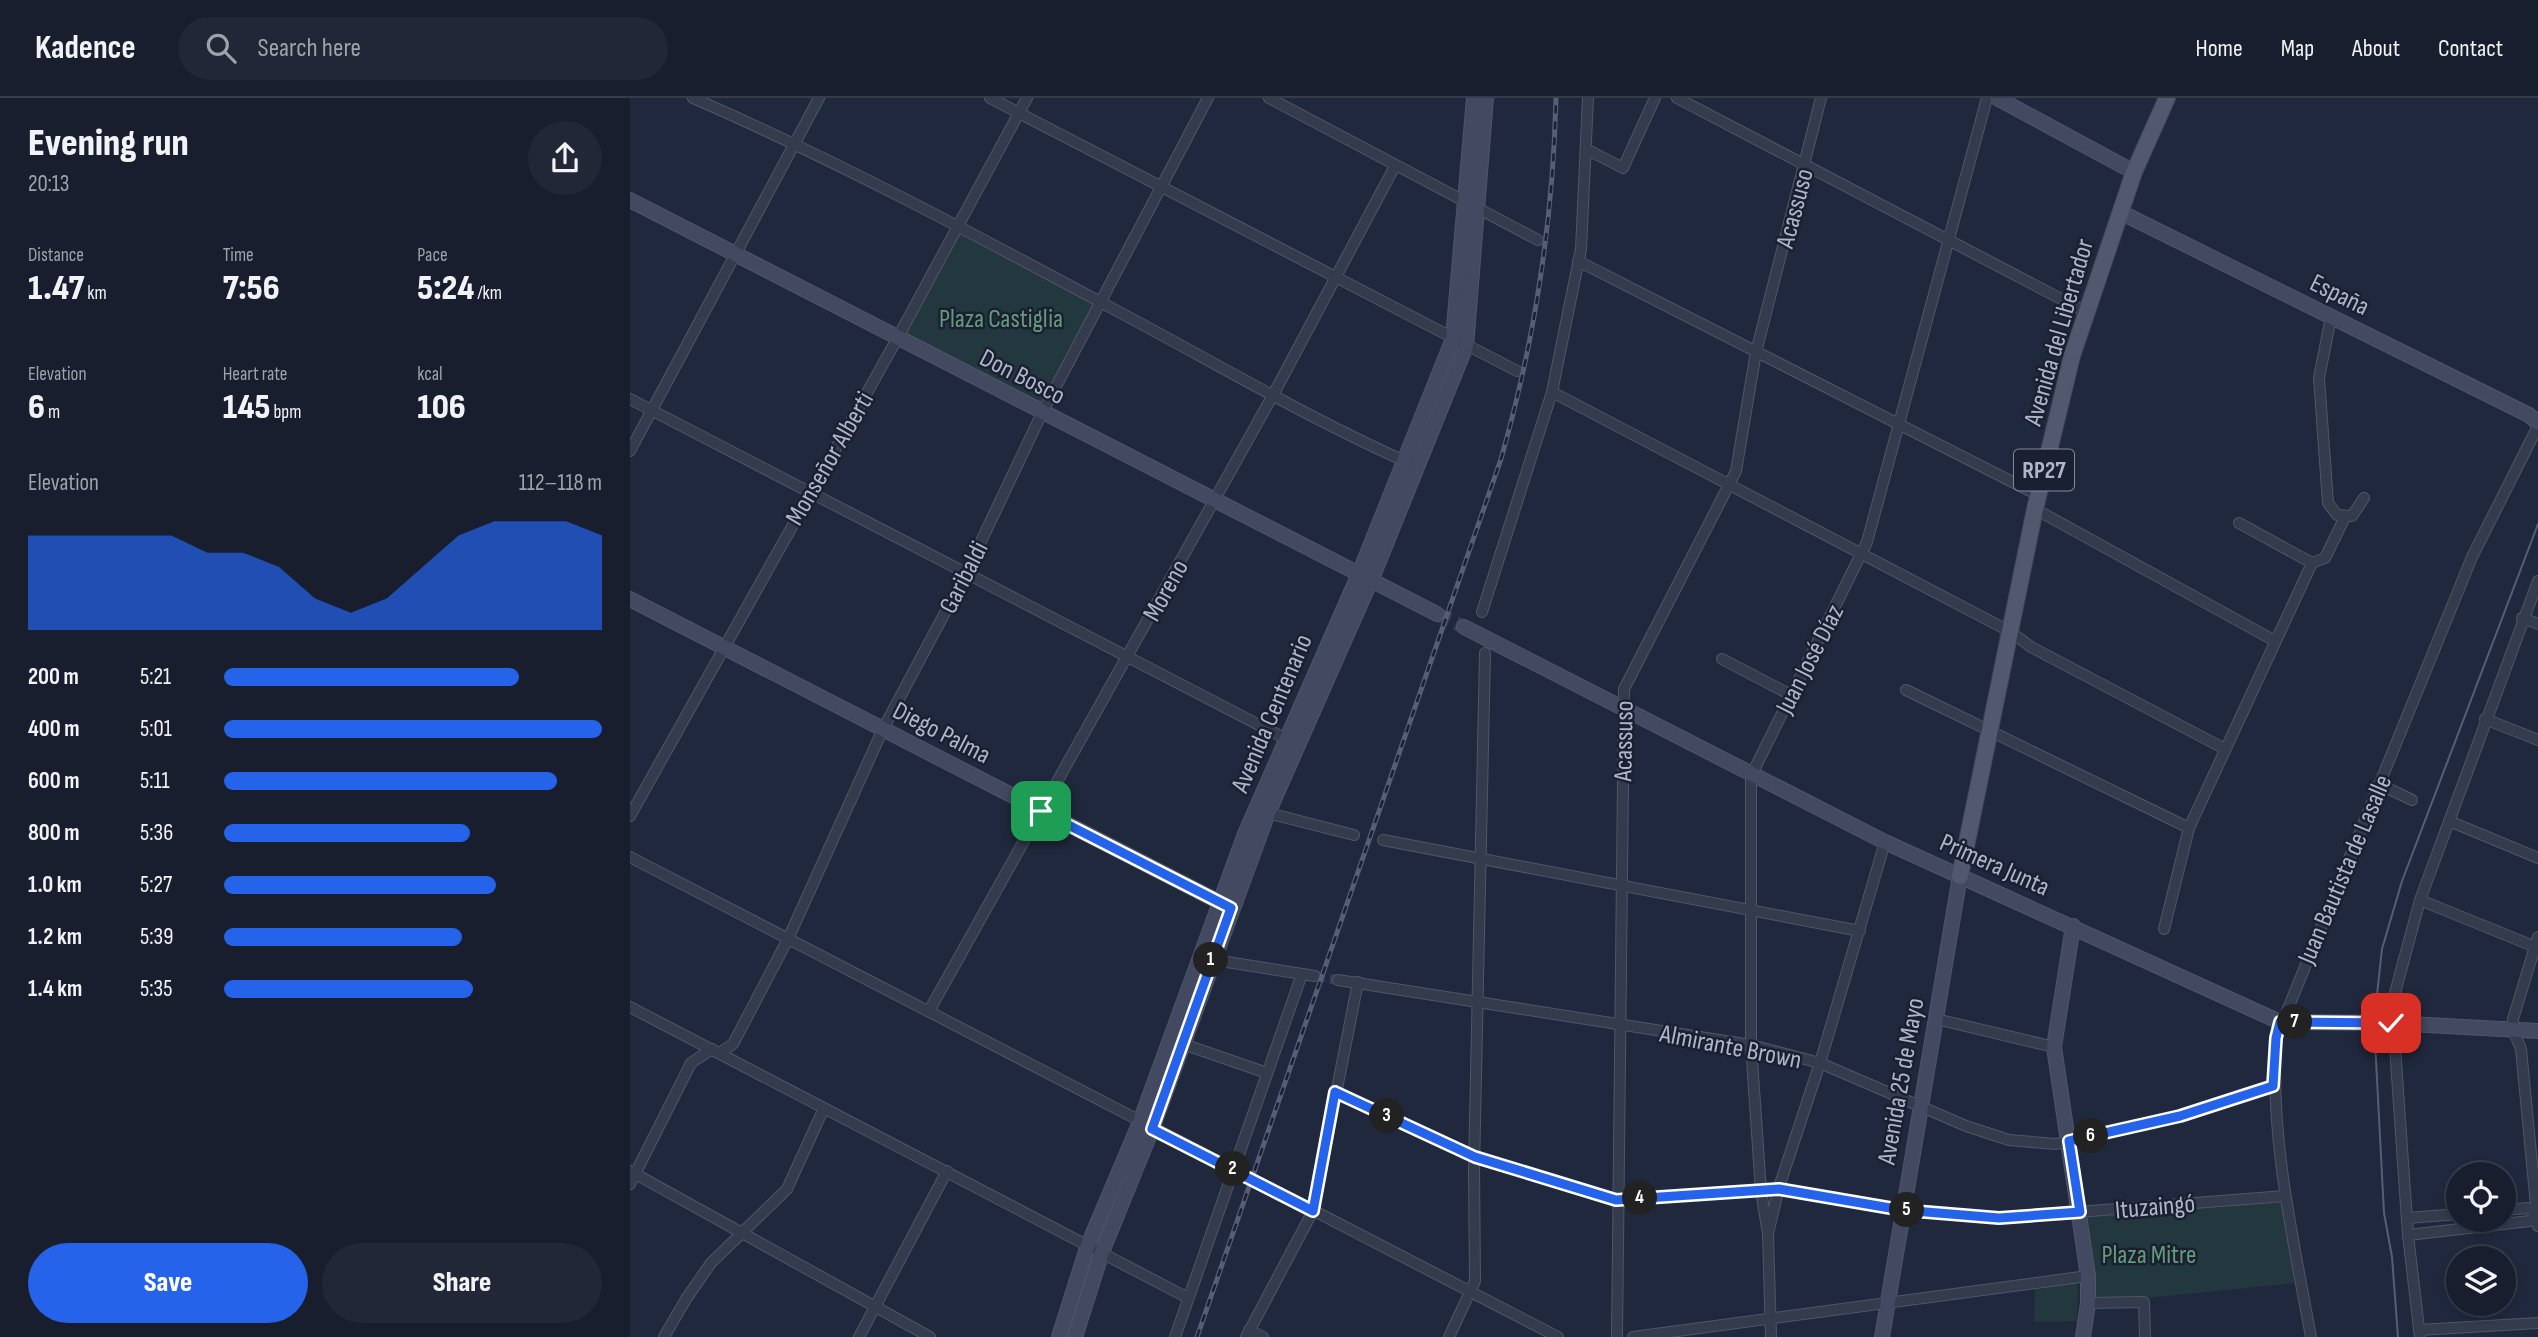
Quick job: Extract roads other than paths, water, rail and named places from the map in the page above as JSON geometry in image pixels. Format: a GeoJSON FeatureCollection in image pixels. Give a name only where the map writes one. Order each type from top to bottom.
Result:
{"type":"FeatureCollection","features":[{"type":"Feature","properties":{"kind":"main road","name":"Avenida del Libertador"},"geometry":{"type":"LineString","coordinates":[[1960,876],[2036,502],[2086,312],[2134,172],[2167,98]]}},
{"type":"Feature","properties":{"kind":"street"},"geometry":{"type":"LineString","coordinates":[[694,98],[796,143],[957,225],[1273,395],[1410,463]]}},
{"type":"Feature","properties":{"kind":"street"},"geometry":{"type":"LineString","coordinates":[[630,451],[819,98]]}},
{"type":"Feature","properties":{"kind":"street"},"geometry":{"type":"LineString","coordinates":[[990,98],[1517,371]]}},
{"type":"Feature","properties":{"kind":"street","name":"Monseñor Alberti"},"geometry":{"type":"LineString","coordinates":[[630,816],[897,339],[1027,98]]}},
{"type":"Feature","properties":{"kind":"street","name":"Garibaldi"},"geometry":{"type":"LineString","coordinates":[[632,1177],[691,1063],[733,1044],[788,939],[883,729],[965,575],[1099,301],[1208,98]]}},
{"type":"Feature","properties":{"kind":"street"},"geometry":{"type":"LineString","coordinates":[[1269,98],[1538,240]]}},
{"type":"Feature","properties":{"kind":"street","name":"Avenida Centenario"},"geometry":{"type":"LineString","coordinates":[[1226,906],[1245,834],[1291,742],[1365,577],[1460,342],[1471,204],[1474,98]]}},
{"type":"Feature","properties":{"kind":"street","name":"Avenida Centenario"},"geometry":{"type":"LineString","coordinates":[[1471,204],[1486,98]]}},
{"type":"Feature","properties":{"kind":"street"},"geometry":{"type":"LineString","coordinates":[[1482,612],[1552,392],[1578,261],[1588,98]]}},
{"type":"Feature","properties":{"kind":"street"},"geometry":{"type":"LineString","coordinates":[[1586,149],[1623,168],[1655,98]]}},
{"type":"Feature","properties":{"kind":"street"},"geometry":{"type":"LineString","coordinates":[[1677,98],[2086,312]]}},
{"type":"Feature","properties":{"kind":"street","name":"Acassuso"},"geometry":{"type":"LineString","coordinates":[[1617,1337],[1616,1200],[1624,689],[1736,471],[1756,352],[1821,98]]}},
{"type":"Feature","properties":{"kind":"street","name":"Juan José Díaz"},"geometry":{"type":"LineString","coordinates":[[1768,1234],[1761,1191],[1751,1045],[1751,776],[1862,554],[1987,98]]}},
{"type":"Feature","properties":{"kind":"street"},"geometry":{"type":"LineString","coordinates":[[1997,98],[2134,172]]}},
{"type":"Feature","properties":{"kind":"street","name":"Moreno"},"geometry":{"type":"LineString","coordinates":[[929,1011],[1215,501],[1395,166]]}},
{"type":"Feature","properties":{"kind":"street","name":"Don Bosco"},"geometry":{"type":"LineString","coordinates":[[630,200],[1365,577]]}},
{"type":"Feature","properties":{"kind":"street","name":"España"},"geometry":{"type":"LineString","coordinates":[[2120,212],[2529,415],[2538,424]]}},
{"type":"Feature","properties":{"kind":"street"},"geometry":{"type":"LineString","coordinates":[[1578,261],[1897,425],[2036,502],[2275,641]]}},
{"type":"Feature","properties":{"kind":"street"},"geometry":{"type":"LineString","coordinates":[[2331,317],[2319,378],[2328,503],[2331,511],[2345,517],[2353,516],[2364,498]]}},
{"type":"Feature","properties":{"kind":"street"},"geometry":{"type":"LineString","coordinates":[[1552,392],[2011,632],[2031,647],[2225,748]]}},
{"type":"Feature","properties":{"kind":"street"},"geometry":{"type":"LineString","coordinates":[[630,399],[808,494],[1291,742]]}},
{"type":"Feature","properties":{"kind":"street","name":"Juan Bautista de Lasalle"},"geometry":{"type":"LineString","coordinates":[[2311,1337],[2285,1196],[2273,1086],[2276,1038],[2280,1022],[2472,557],[2538,424]]}},
{"type":"Feature","properties":{"kind":"street"},"geometry":{"type":"LineString","coordinates":[[2164,929],[2189,828],[2312,563],[2325,558],[2345,517]]}},
{"type":"Feature","properties":{"kind":"street"},"geometry":{"type":"LineString","coordinates":[[2239,523],[2312,563]]}},
{"type":"Feature","properties":{"kind":"street"},"geometry":{"type":"LineString","coordinates":[[1365,577],[1437,614]]}},
{"type":"Feature","properties":{"kind":"street"},"geometry":{"type":"LineString","coordinates":[[2538,581],[2522,618],[2420,900],[2392,1004],[2391,1023],[2408,1235],[2420,1333],[2538,1323]]}},
{"type":"Feature","properties":{"kind":"street","name":"Diego Palma"},"geometry":{"type":"LineString","coordinates":[[630,599],[1226,906]]}},
{"type":"Feature","properties":{"kind":"street"},"geometry":{"type":"LineString","coordinates":[[2522,618],[2538,624]]}},
{"type":"Feature","properties":{"kind":"street","name":"Primera Junta"},"geometry":{"type":"LineString","coordinates":[[1464,627],[1751,776],[1885,842],[2280,1022],[2391,1023],[2538,1031]]}},
{"type":"Feature","properties":{"kind":"street"},"geometry":{"type":"LineString","coordinates":[[1449,1337],[1475,1281],[1479,858],[1485,653]]}},
{"type":"Feature","properties":{"kind":"street"},"geometry":{"type":"LineString","coordinates":[[1722,659],[1791,695]]}},
{"type":"Feature","properties":{"kind":"street"},"geometry":{"type":"LineString","coordinates":[[1906,690],[2189,828]]}},
{"type":"Feature","properties":{"kind":"street"},"geometry":{"type":"LineString","coordinates":[[2485,719],[2538,740]]}},
{"type":"Feature","properties":{"kind":"street","name":"Avenida Centenario"},"geometry":{"type":"LineString","coordinates":[[1075,1337],[1146,1125],[1226,906],[1268,813],[1291,742]]}},
{"type":"Feature","properties":{"kind":"street"},"geometry":{"type":"LineString","coordinates":[[2379,784],[2412,800]]}},
{"type":"Feature","properties":{"kind":"street"},"geometry":{"type":"LineString","coordinates":[[1268,813],[1354,835]]}},
{"type":"Feature","properties":{"kind":"street"},"geometry":{"type":"LineString","coordinates":[[2449,821],[2538,858]]}},
{"type":"Feature","properties":{"kind":"street"},"geometry":{"type":"LineString","coordinates":[[1383,840],[1860,930]]}},
{"type":"Feature","properties":{"kind":"street"},"geometry":{"type":"LineString","coordinates":[[1770,1337],[1768,1234],[1779,1189],[1820,1063],[1885,842]]}},
{"type":"Feature","properties":{"kind":"street"},"geometry":{"type":"LineString","coordinates":[[630,857],[1558,1337]]}},
{"type":"Feature","properties":{"kind":"street","name":"Avenida 25 de Mayo"},"geometry":{"type":"LineString","coordinates":[[1882,1337],[1960,876]]}},
{"type":"Feature","properties":{"kind":"street"},"geometry":{"type":"LineString","coordinates":[[2420,900],[2537,944],[2513,1019],[2513,1030],[2521,1049],[2538,1226]]}},
{"type":"Feature","properties":{"kind":"street"},"geometry":{"type":"LineString","coordinates":[[2073,926],[2054,1047],[2088,1276],[2084,1336]]}},
{"type":"Feature","properties":{"kind":"street"},"geometry":{"type":"LineString","coordinates":[[1207,958],[1315,976]]}},
{"type":"Feature","properties":{"kind":"street","name":"Avenida Centenario"},"geometry":{"type":"LineString","coordinates":[[1059,1337],[1088,1244],[1183,1044],[1207,958]]}},
{"type":"Feature","properties":{"kind":"street"},"geometry":{"type":"LineString","coordinates":[[1175,1337],[1302,974]]}},
{"type":"Feature","properties":{"kind":"street","name":"Almirante Brown"},"geometry":{"type":"LineString","coordinates":[[1338,980],[1751,1045],[1820,1063],[1921,1104],[1966,1126],[2009,1140],[2056,1144],[2180,1116],[2273,1086]]}},
{"type":"Feature","properties":{"kind":"street"},"geometry":{"type":"LineString","coordinates":[[1263,1337],[1247,1333],[1313,1211],[1358,982]]}},
{"type":"Feature","properties":{"kind":"street"},"geometry":{"type":"LineString","coordinates":[[630,1007],[1188,1298]]}},
{"type":"Feature","properties":{"kind":"street"},"geometry":{"type":"LineString","coordinates":[[1936,1019],[2054,1047]]}},
{"type":"Feature","properties":{"kind":"street"},"geometry":{"type":"LineString","coordinates":[[1183,1044],[1268,1073]]}},
{"type":"Feature","properties":{"kind":"street","name":"Ituzaingó"},"geometry":{"type":"LineString","coordinates":[[1335,1092],[1475,1157],[1616,1200],[1779,1189],[1902,1210],[1999,1218],[2285,1196]]}},
{"type":"Feature","properties":{"kind":"street"},"geometry":{"type":"LineString","coordinates":[[664,1337],[698,1280],[787,1189],[824,1108]]}},
{"type":"Feature","properties":{"kind":"street"},"geometry":{"type":"LineString","coordinates":[[859,1337],[947,1171]]}},
{"type":"Feature","properties":{"kind":"street"},"geometry":{"type":"LineString","coordinates":[[632,1177],[930,1337]]}},
{"type":"Feature","properties":{"kind":"street"},"geometry":{"type":"LineString","coordinates":[[2516,1209],[2528,1208],[2537,1213]]}},
{"type":"Feature","properties":{"kind":"street"},"geometry":{"type":"LineString","coordinates":[[2408,1235],[2530,1222],[2537,1213]]}},
{"type":"Feature","properties":{"kind":"street"},"geometry":{"type":"LineString","coordinates":[[2407,1218],[2446,1215]]}},
{"type":"Feature","properties":{"kind":"street"},"geometry":{"type":"LineString","coordinates":[[1633,1337],[2088,1276]]}},
{"type":"Feature","properties":{"kind":"street"},"geometry":{"type":"LineString","coordinates":[[2088,1303],[2144,1302],[2146,1337]]}},
{"type":"Feature","properties":{"kind":"tunnel"},"geometry":{"type":"LineString","coordinates":[[1437,614],[1464,627]]}},
{"type":"Feature","properties":{"kind":"tunnel"},"geometry":{"type":"LineString","coordinates":[[1315,976],[1338,980]]}},
{"type":"Feature","properties":{"kind":"tram line"},"geometry":{"type":"LineString","coordinates":[[2398,1337],[2392,1257],[2384,1213],[2374,1022],[2382,949],[2402,881],[2538,524]]}},
{"type":"Feature","properties":{"kind":"railway"},"geometry":{"type":"LineString","coordinates":[[1197,1337],[1501,459],[1524,370],[1540,280],[1551,190],[1556,98]]}},
{"type":"Feature","properties":{"kind":"park label","name":"Plaza Castiglia"},"geometry":{"type":"Point","coordinates":[1001,318]}},
{"type":"Feature","properties":{"kind":"park label","name":"Plaza Mitre"},"geometry":{"type":"Point","coordinates":[2149,1254]}}]}
